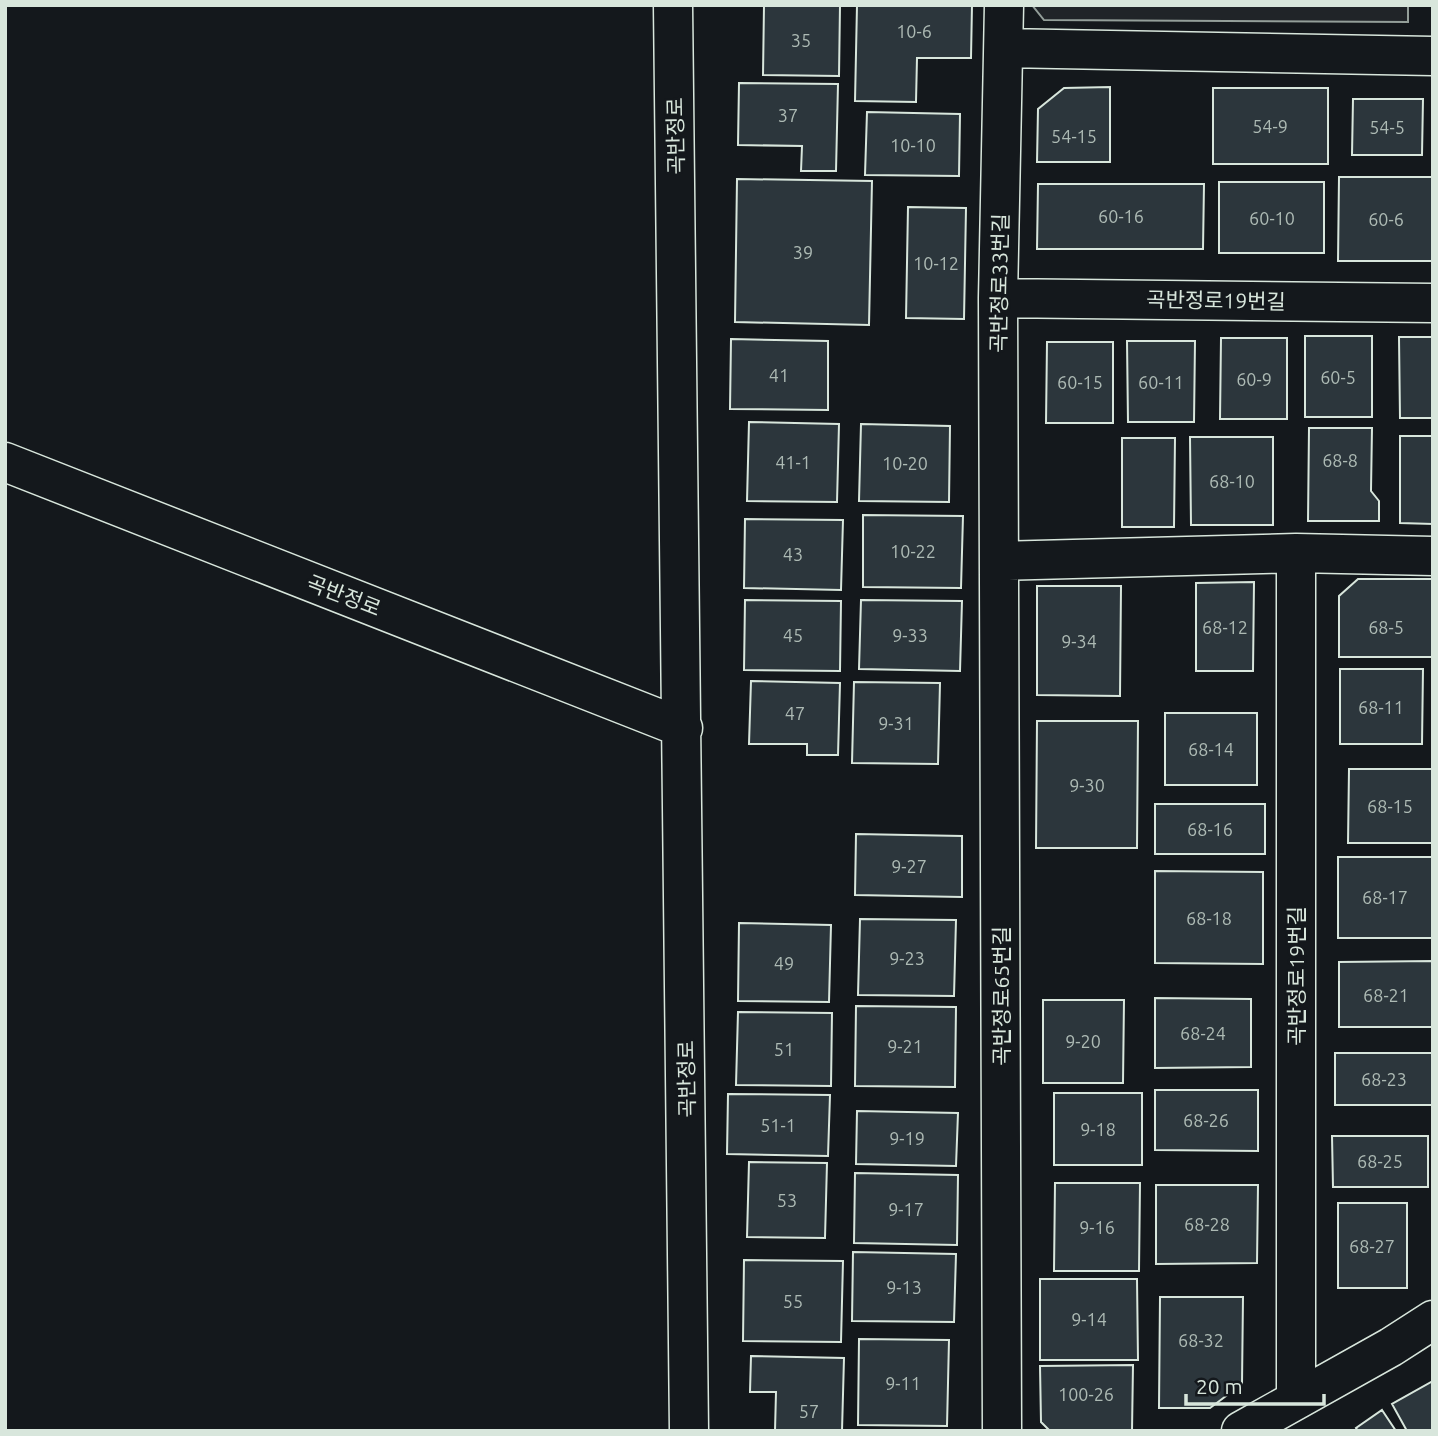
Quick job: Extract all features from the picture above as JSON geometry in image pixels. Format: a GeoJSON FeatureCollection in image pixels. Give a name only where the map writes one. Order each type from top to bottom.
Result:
{"type":"FeatureCollection","features":[{"type":"Feature","properties":{"kind":"street","name":"곡반정로"},"geometry":{"type":"LineString","coordinates":[[673,5],[689,1431]]}},
{"type":"Feature","properties":{"kind":"street","name":"곡반정로33번길"},"geometry":{"type":"LineString","coordinates":[[999,561],[998,298],[1004,5]]}},
{"type":"Feature","properties":{"kind":"street"},"geometry":{"type":"LineString","coordinates":[[1004,48],[1433,56]]}},
{"type":"Feature","properties":{"kind":"street","name":"곡반정로19번길"},"geometry":{"type":"LineString","coordinates":[[998,298],[1433,303]]}},
{"type":"Feature","properties":{"kind":"street","name":"곡반정로"},"geometry":{"type":"LineString","coordinates":[[5,462],[683,728]]}},
{"type":"Feature","properties":{"kind":"street"},"geometry":{"type":"LineString","coordinates":[[999,561],[1296,553],[1433,556]]}},
{"type":"Feature","properties":{"kind":"street","name":"곡반정로19번길"},"geometry":{"type":"LineString","coordinates":[[1296,553],[1296,1398]]}},
{"type":"Feature","properties":{"kind":"street","name":"곡반정로65번길"},"geometry":{"type":"LineString","coordinates":[[999,561],[1002,1431]]}},
{"type":"Feature","properties":{"kind":"street"},"geometry":{"type":"LineString","coordinates":[[1241,1431],[1391,1347],[1433,1320]]}},
{"type":"Feature","properties":{"kind":"shaded area"},"geometry":{"type":"Polygon","coordinates":[[[1032,5],[1408,5],[1408,22],[1044,20],[1032,5]]]}},
{"type":"Feature","properties":{"kind":"building"},"geometry":{"type":"Polygon","coordinates":[[[764,5],[840,5],[839,76],[763,75],[764,5]]]}},
{"type":"Feature","properties":{"kind":"building"},"geometry":{"type":"Polygon","coordinates":[[[857,5],[972,5],[971,58],[917,58],[916,102],[855,101],[857,5]]]}},
{"type":"Feature","properties":{"kind":"building"},"geometry":{"type":"Polygon","coordinates":[[[739,83],[838,84],[836,171],[801,171],[802,146],[738,145],[739,83]]]}},
{"type":"Feature","properties":{"kind":"building"},"geometry":{"type":"Polygon","coordinates":[[[1110,87],[1110,162],[1037,162],[1038,109],[1064,88],[1110,87]]]}},
{"type":"Feature","properties":{"kind":"building"},"geometry":{"type":"Polygon","coordinates":[[[1213,88],[1328,88],[1328,164],[1213,164],[1213,88]]]}},
{"type":"Feature","properties":{"kind":"building"},"geometry":{"type":"Polygon","coordinates":[[[1353,99],[1423,99],[1422,155],[1352,155],[1353,99]]]}},
{"type":"Feature","properties":{"kind":"building"},"geometry":{"type":"Polygon","coordinates":[[[867,112],[960,114],[959,176],[865,175],[867,112]]]}},
{"type":"Feature","properties":{"kind":"building"},"geometry":{"type":"Polygon","coordinates":[[[1339,177],[1433,177],[1433,261],[1338,261],[1339,177]]]}},
{"type":"Feature","properties":{"kind":"building"},"geometry":{"type":"Polygon","coordinates":[[[737,179],[872,181],[869,325],[735,322],[737,179]]]}},
{"type":"Feature","properties":{"kind":"building"},"geometry":{"type":"Polygon","coordinates":[[[1219,182],[1324,182],[1324,253],[1219,253],[1219,182]]]}},
{"type":"Feature","properties":{"kind":"building"},"geometry":{"type":"Polygon","coordinates":[[[1038,184],[1204,184],[1203,249],[1037,249],[1038,184]]]}},
{"type":"Feature","properties":{"kind":"building"},"geometry":{"type":"Polygon","coordinates":[[[908,207],[966,208],[964,319],[906,318],[908,207]]]}},
{"type":"Feature","properties":{"kind":"building"},"geometry":{"type":"Polygon","coordinates":[[[1305,336],[1372,336],[1372,417],[1305,417],[1305,336]]]}},
{"type":"Feature","properties":{"kind":"building"},"geometry":{"type":"Polygon","coordinates":[[[1399,337],[1433,337],[1433,418],[1400,418],[1399,337]]]}},
{"type":"Feature","properties":{"kind":"building"},"geometry":{"type":"Polygon","coordinates":[[[1221,338],[1287,338],[1287,419],[1220,419],[1221,338]]]}},
{"type":"Feature","properties":{"kind":"building"},"geometry":{"type":"Polygon","coordinates":[[[731,339],[828,341],[828,410],[730,409],[731,339]]]}},
{"type":"Feature","properties":{"kind":"building"},"geometry":{"type":"Polygon","coordinates":[[[1127,341],[1195,341],[1194,422],[1128,422],[1127,341]]]}},
{"type":"Feature","properties":{"kind":"building"},"geometry":{"type":"Polygon","coordinates":[[[1047,342],[1113,342],[1113,423],[1046,423],[1047,342]]]}},
{"type":"Feature","properties":{"kind":"building"},"geometry":{"type":"Polygon","coordinates":[[[749,422],[839,424],[837,502],[747,501],[749,422]]]}},
{"type":"Feature","properties":{"kind":"building"},"geometry":{"type":"Polygon","coordinates":[[[861,424],[950,426],[949,502],[859,501],[861,424]]]}},
{"type":"Feature","properties":{"kind":"building"},"geometry":{"type":"Polygon","coordinates":[[[1309,428],[1372,428],[1371,491],[1379,501],[1379,521],[1308,521],[1309,428]]]}},
{"type":"Feature","properties":{"kind":"building"},"geometry":{"type":"Polygon","coordinates":[[[1400,436],[1433,436],[1433,524],[1400,523],[1400,436]]]}},
{"type":"Feature","properties":{"kind":"building"},"geometry":{"type":"Polygon","coordinates":[[[1190,437],[1273,437],[1273,525],[1191,525],[1190,437]]]}},
{"type":"Feature","properties":{"kind":"building"},"geometry":{"type":"Polygon","coordinates":[[[1122,438],[1175,438],[1174,527],[1122,527],[1122,438]]]}},
{"type":"Feature","properties":{"kind":"building"},"geometry":{"type":"Polygon","coordinates":[[[863,515],[963,516],[961,588],[863,587],[863,515]]]}},
{"type":"Feature","properties":{"kind":"building"},"geometry":{"type":"Polygon","coordinates":[[[745,519],[843,520],[841,590],[744,588],[745,519]]]}},
{"type":"Feature","properties":{"kind":"building"},"geometry":{"type":"Polygon","coordinates":[[[1358,579],[1433,579],[1433,657],[1339,657],[1339,596],[1358,579]]]}},
{"type":"Feature","properties":{"kind":"building"},"geometry":{"type":"Polygon","coordinates":[[[1254,582],[1253,671],[1196,671],[1196,583],[1254,582]]]}},
{"type":"Feature","properties":{"kind":"building"},"geometry":{"type":"Polygon","coordinates":[[[1037,586],[1121,586],[1120,696],[1037,695],[1037,586]]]}},
{"type":"Feature","properties":{"kind":"building"},"geometry":{"type":"Polygon","coordinates":[[[745,600],[841,601],[840,671],[744,670],[745,600]]]}},
{"type":"Feature","properties":{"kind":"building"},"geometry":{"type":"Polygon","coordinates":[[[861,600],[962,601],[960,671],[859,669],[861,600]]]}},
{"type":"Feature","properties":{"kind":"building"},"geometry":{"type":"Polygon","coordinates":[[[1340,669],[1423,669],[1422,744],[1340,744],[1340,669]]]}},
{"type":"Feature","properties":{"kind":"building"},"geometry":{"type":"Polygon","coordinates":[[[751,681],[840,683],[838,755],[807,755],[807,744],[749,744],[751,681]]]}},
{"type":"Feature","properties":{"kind":"building"},"geometry":{"type":"Polygon","coordinates":[[[854,682],[940,683],[938,764],[852,763],[854,682]]]}},
{"type":"Feature","properties":{"kind":"building"},"geometry":{"type":"Polygon","coordinates":[[[1165,713],[1257,713],[1257,785],[1165,785],[1165,713]]]}},
{"type":"Feature","properties":{"kind":"building"},"geometry":{"type":"Polygon","coordinates":[[[1037,721],[1138,721],[1137,848],[1036,848],[1037,721]]]}},
{"type":"Feature","properties":{"kind":"building"},"geometry":{"type":"Polygon","coordinates":[[[1349,769],[1433,769],[1433,843],[1348,843],[1349,769]]]}},
{"type":"Feature","properties":{"kind":"building"},"geometry":{"type":"Polygon","coordinates":[[[1155,804],[1265,804],[1265,854],[1155,854],[1155,804]]]}},
{"type":"Feature","properties":{"kind":"building"},"geometry":{"type":"Polygon","coordinates":[[[856,834],[962,836],[962,897],[855,895],[856,834]]]}},
{"type":"Feature","properties":{"kind":"building"},"geometry":{"type":"Polygon","coordinates":[[[1338,857],[1433,857],[1433,938],[1338,938],[1338,857]]]}},
{"type":"Feature","properties":{"kind":"building"},"geometry":{"type":"Polygon","coordinates":[[[1155,871],[1263,872],[1263,964],[1155,963],[1155,871]]]}},
{"type":"Feature","properties":{"kind":"building"},"geometry":{"type":"Polygon","coordinates":[[[860,919],[956,920],[954,996],[858,995],[860,919]]]}},
{"type":"Feature","properties":{"kind":"building"},"geometry":{"type":"Polygon","coordinates":[[[739,923],[831,925],[829,1002],[738,1001],[739,923]]]}},
{"type":"Feature","properties":{"kind":"building"},"geometry":{"type":"Polygon","coordinates":[[[1433,961],[1433,1027],[1339,1027],[1339,962],[1433,961]]]}},
{"type":"Feature","properties":{"kind":"building"},"geometry":{"type":"Polygon","coordinates":[[[1155,998],[1251,999],[1251,1067],[1155,1068],[1155,998]]]}},
{"type":"Feature","properties":{"kind":"building"},"geometry":{"type":"Polygon","coordinates":[[[1043,1000],[1124,1000],[1123,1083],[1043,1083],[1043,1000]]]}},
{"type":"Feature","properties":{"kind":"building"},"geometry":{"type":"Polygon","coordinates":[[[856,1006],[956,1007],[955,1087],[855,1086],[856,1006]]]}},
{"type":"Feature","properties":{"kind":"building"},"geometry":{"type":"Polygon","coordinates":[[[738,1012],[832,1013],[831,1086],[736,1085],[738,1012]]]}},
{"type":"Feature","properties":{"kind":"building"},"geometry":{"type":"Polygon","coordinates":[[[1335,1053],[1433,1053],[1433,1105],[1335,1105],[1335,1053]]]}},
{"type":"Feature","properties":{"kind":"building"},"geometry":{"type":"Polygon","coordinates":[[[1155,1090],[1258,1090],[1258,1151],[1155,1150],[1155,1090]]]}},
{"type":"Feature","properties":{"kind":"building"},"geometry":{"type":"Polygon","coordinates":[[[1054,1093],[1142,1093],[1142,1165],[1054,1165],[1054,1093]]]}},
{"type":"Feature","properties":{"kind":"building"},"geometry":{"type":"Polygon","coordinates":[[[728,1094],[830,1095],[828,1156],[727,1154],[728,1094]]]}},
{"type":"Feature","properties":{"kind":"building"},"geometry":{"type":"Polygon","coordinates":[[[857,1111],[958,1113],[956,1166],[856,1164],[857,1111]]]}},
{"type":"Feature","properties":{"kind":"building"},"geometry":{"type":"Polygon","coordinates":[[[1332,1136],[1428,1136],[1428,1187],[1333,1187],[1332,1136]]]}},
{"type":"Feature","properties":{"kind":"building"},"geometry":{"type":"Polygon","coordinates":[[[749,1162],[827,1163],[825,1238],[747,1237],[749,1162]]]}},
{"type":"Feature","properties":{"kind":"building"},"geometry":{"type":"Polygon","coordinates":[[[855,1173],[958,1175],[957,1245],[854,1243],[855,1173]]]}},
{"type":"Feature","properties":{"kind":"building"},"geometry":{"type":"Polygon","coordinates":[[[1055,1183],[1140,1183],[1139,1271],[1054,1271],[1055,1183]]]}},
{"type":"Feature","properties":{"kind":"building"},"geometry":{"type":"Polygon","coordinates":[[[1156,1185],[1258,1185],[1257,1263],[1156,1264],[1156,1185]]]}},
{"type":"Feature","properties":{"kind":"building"},"geometry":{"type":"Polygon","coordinates":[[[1338,1203],[1407,1203],[1407,1288],[1338,1288],[1338,1203]]]}},
{"type":"Feature","properties":{"kind":"building"},"geometry":{"type":"Polygon","coordinates":[[[853,1252],[956,1254],[954,1322],[852,1321],[853,1252]]]}},
{"type":"Feature","properties":{"kind":"building"},"geometry":{"type":"Polygon","coordinates":[[[744,1260],[843,1261],[841,1342],[743,1341],[744,1260]]]}},
{"type":"Feature","properties":{"kind":"building"},"geometry":{"type":"Polygon","coordinates":[[[1040,1279],[1137,1279],[1138,1360],[1040,1360],[1040,1279]]]}},
{"type":"Feature","properties":{"kind":"building"},"geometry":{"type":"Polygon","coordinates":[[[1160,1297],[1243,1297],[1242,1384],[1210,1408],[1159,1408],[1160,1297]]]}},
{"type":"Feature","properties":{"kind":"building"},"geometry":{"type":"Polygon","coordinates":[[[859,1339],[949,1340],[947,1426],[858,1425],[859,1339]]]}},
{"type":"Feature","properties":{"kind":"building"},"geometry":{"type":"Polygon","coordinates":[[[751,1356],[844,1358],[842,1431],[775,1431],[776,1392],[750,1392],[751,1356]]]}},
{"type":"Feature","properties":{"kind":"building"},"geometry":{"type":"Polygon","coordinates":[[[1133,1365],[1132,1431],[1050,1431],[1041,1422],[1040,1366],[1133,1365]]]}},
{"type":"Feature","properties":{"kind":"building"},"geometry":{"type":"Polygon","coordinates":[[[1433,1381],[1433,1431],[1407,1431],[1392,1404],[1433,1381]]]}},
{"type":"Feature","properties":{"kind":"building"},"geometry":{"type":"Polygon","coordinates":[[[1382,1410],[1396,1431],[1358,1431],[1356,1428],[1382,1410]]]}}]}
